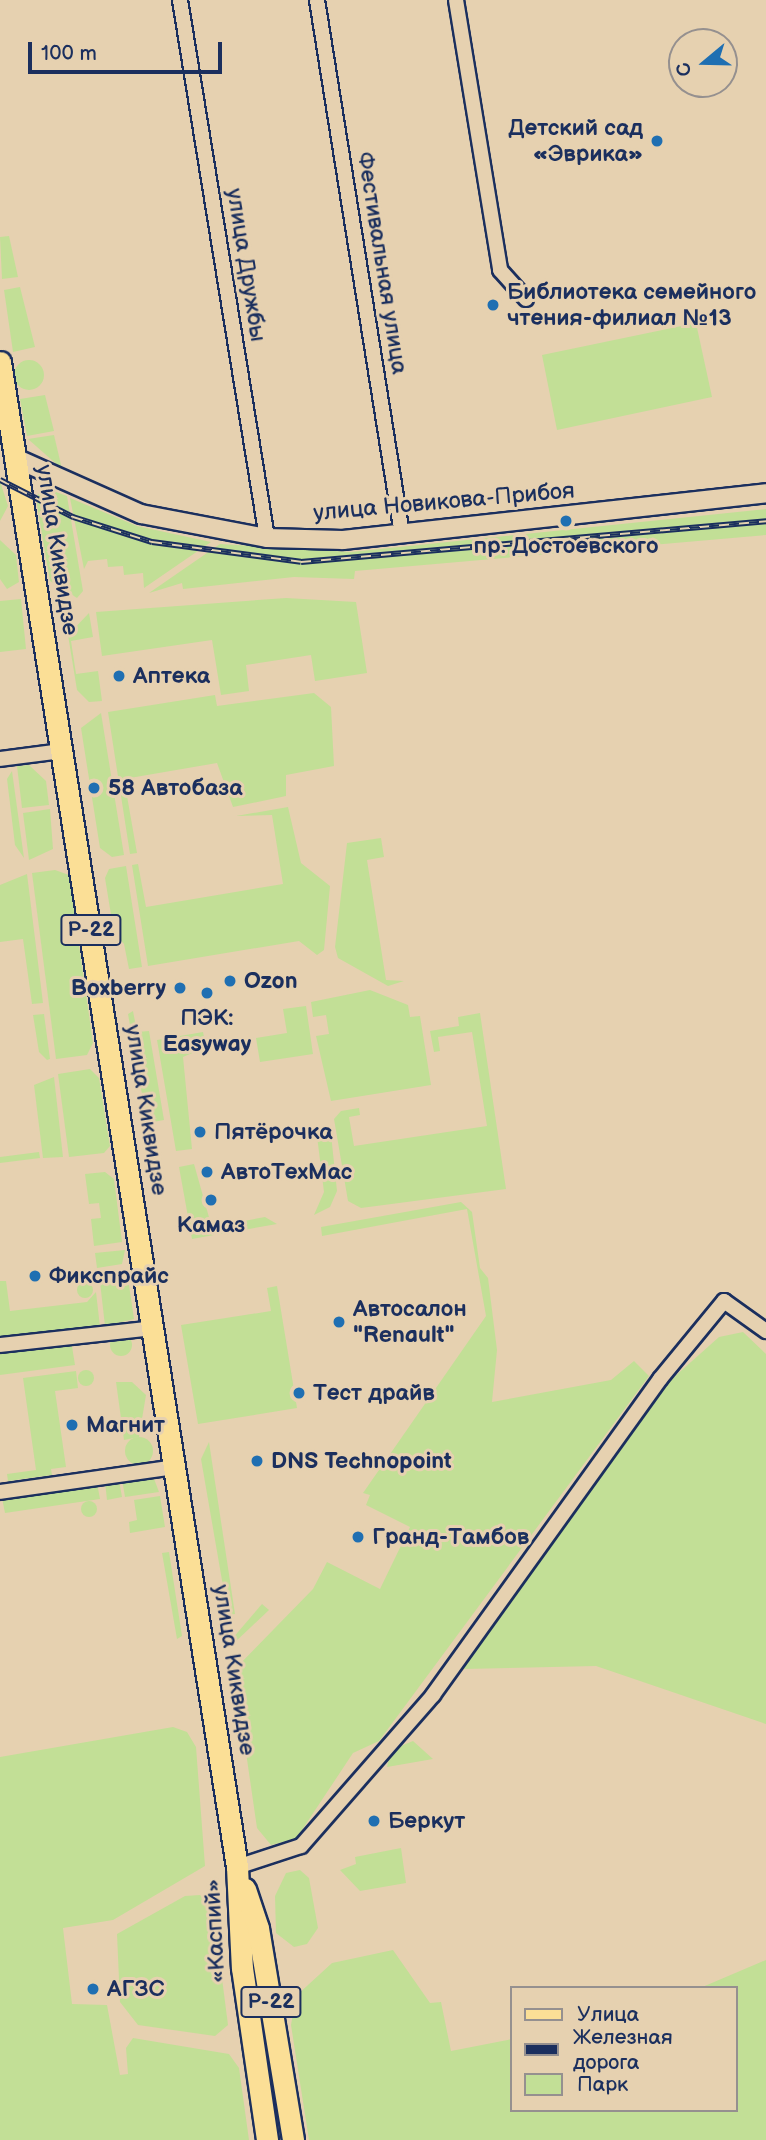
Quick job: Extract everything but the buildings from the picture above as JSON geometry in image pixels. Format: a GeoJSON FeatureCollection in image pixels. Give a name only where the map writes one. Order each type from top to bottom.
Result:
{"type":"FeatureCollection","features":[{"type":"Feature","properties":{"kind":"main road","name":"улица Киквидзе"},"geometry":{"type":"LineString","coordinates":[[0,366],[155,1328],[237,1867]]}},
{"type":"Feature","properties":{"kind":"main road","name":"«Каспий»"},"geometry":{"type":"LineString","coordinates":[[237,1867],[242,1968],[267,2140]]}},
{"type":"Feature","properties":{"kind":"main road","name":"«Каспий»"},"geometry":{"type":"LineString","coordinates":[[237,1867],[258,1928],[293,2140]]}},
{"type":"Feature","properties":{"kind":"street","name":"улица Дружбы"},"geometry":{"type":"LineString","coordinates":[[180,0],[267,538]]}},
{"type":"Feature","properties":{"kind":"street","name":"Фестивальная улица"},"geometry":{"type":"LineString","coordinates":[[317,0],[402,534]]}},
{"type":"Feature","properties":{"kind":"street"},"geometry":{"type":"LineString","coordinates":[[456,0],[500,270],[526,299]]}},
{"type":"Feature","properties":{"kind":"street","name":"улица Новикова-Прибоя"},"geometry":{"type":"LineString","coordinates":[[15,458],[141,514],[267,538],[402,534],[766,493]]}},
{"type":"Feature","properties":{"kind":"street"},"geometry":{"type":"LineString","coordinates":[[0,759],[62,751]]}},
{"type":"Feature","properties":{"kind":"street"},"geometry":{"type":"LineString","coordinates":[[237,1867],[301,1846],[433,1695],[660,1379],[724,1301],[766,1331]]}},
{"type":"Feature","properties":{"kind":"street"},"geometry":{"type":"LineString","coordinates":[[0,1345],[155,1328]]}},
{"type":"Feature","properties":{"kind":"street"},"geometry":{"type":"LineString","coordinates":[[0,1492],[176,1467]]}},
{"type":"Feature","properties":{"kind":"green space"},"geometry":{"type":"Polygon","coordinates":[[[9,236],[18,277],[2,279],[0,237],[9,236]]]}},
{"type":"Feature","properties":{"kind":"green space"},"geometry":{"type":"Polygon","coordinates":[[[20,287],[35,347],[13,352],[4,290],[20,287]]]}},
{"type":"Feature","properties":{"kind":"green space"},"geometry":{"type":"Polygon","coordinates":[[[696,323],[712,397],[557,430],[542,355],[696,323]]]}},
{"type":"Feature","properties":{"kind":"green space"},"geometry":{"type":"Polygon","coordinates":[[[29,360],[40,364],[44,375],[40,386],[29,390],[18,386],[14,375],[18,364],[29,360]]]}},
{"type":"Feature","properties":{"kind":"green space"},"geometry":{"type":"Polygon","coordinates":[[[45,395],[54,431],[27,436],[20,399],[45,395]]]}},
{"type":"Feature","properties":{"kind":"green space"},"geometry":{"type":"Polygon","coordinates":[[[54,435],[62,469],[28,439],[54,435]]]}},
{"type":"Feature","properties":{"kind":"green space"},"geometry":{"type":"Polygon","coordinates":[[[0,481],[8,506],[0,521],[0,481]]]}},
{"type":"Feature","properties":{"kind":"green space"},"geometry":{"type":"Polygon","coordinates":[[[48,489],[67,496],[83,591],[77,598],[50,581],[37,505],[38,493],[48,489]]]}},
{"type":"Feature","properties":{"kind":"green space"},"geometry":{"type":"Polygon","coordinates":[[[70,498],[137,526],[211,542],[144,588],[143,573],[124,575],[123,566],[108,567],[107,559],[88,561],[84,569],[70,498]]]}},
{"type":"Feature","properties":{"kind":"green space"},"geometry":{"type":"Polygon","coordinates":[[[766,509],[766,535],[355,571],[354,579],[294,577],[183,589],[182,583],[149,593],[220,544],[351,552],[766,509]]]}},
{"type":"Feature","properties":{"kind":"green space"},"geometry":{"type":"Polygon","coordinates":[[[0,540],[16,555],[19,582],[7,589],[0,579],[0,540]]]}},
{"type":"Feature","properties":{"kind":"green space"},"geometry":{"type":"Polygon","coordinates":[[[286,598],[356,602],[367,673],[315,681],[311,655],[246,665],[249,691],[221,695],[212,640],[102,656],[96,612],[286,598]]]}},
{"type":"Feature","properties":{"kind":"green space"},"geometry":{"type":"Polygon","coordinates":[[[21,599],[26,649],[0,652],[0,601],[21,599]]]}},
{"type":"Feature","properties":{"kind":"green space"},"geometry":{"type":"Polygon","coordinates":[[[89,613],[93,637],[71,641],[76,674],[98,671],[102,701],[89,702],[77,690],[68,635],[89,613]]]}},
{"type":"Feature","properties":{"kind":"green space"},"geometry":{"type":"Polygon","coordinates":[[[314,693],[331,707],[334,766],[286,775],[286,796],[233,807],[217,763],[124,779],[137,853],[130,854],[108,712],[215,695],[217,706],[314,693]]]}},
{"type":"Feature","properties":{"kind":"green space"},"geometry":{"type":"Polygon","coordinates":[[[101,713],[124,855],[112,857],[100,848],[81,728],[101,713]]]}},
{"type":"Feature","properties":{"kind":"green space"},"geometry":{"type":"Polygon","coordinates":[[[29,765],[46,781],[49,805],[22,808],[17,766],[29,765]]]}},
{"type":"Feature","properties":{"kind":"green space"},"geometry":{"type":"Polygon","coordinates":[[[12,771],[24,858],[15,845],[7,779],[12,771]]]}},
{"type":"Feature","properties":{"kind":"green space"},"geometry":{"type":"Polygon","coordinates":[[[288,807],[301,863],[330,886],[324,950],[317,955],[299,941],[148,966],[132,865],[138,864],[146,907],[283,884],[272,815],[236,816],[288,807]]]}},
{"type":"Feature","properties":{"kind":"green space"},"geometry":{"type":"Polygon","coordinates":[[[50,809],[53,849],[29,860],[23,813],[50,809]]]}},
{"type":"Feature","properties":{"kind":"green space"},"geometry":{"type":"Polygon","coordinates":[[[381,838],[384,857],[367,860],[386,980],[404,981],[388,986],[338,958],[335,947],[347,843],[381,838]]]}},
{"type":"Feature","properties":{"kind":"green space"},"geometry":{"type":"Polygon","coordinates":[[[126,866],[142,967],[129,969],[124,944],[114,933],[105,878],[109,869],[126,866]]]}},
{"type":"Feature","properties":{"kind":"green space"},"geometry":{"type":"Polygon","coordinates":[[[55,870],[69,875],[93,1043],[87,1055],[56,1059],[32,873],[55,870]]]}},
{"type":"Feature","properties":{"kind":"green space"},"geometry":{"type":"Polygon","coordinates":[[[27,874],[43,1003],[32,1004],[23,939],[0,942],[0,885],[27,874]]]}},
{"type":"Feature","properties":{"kind":"green space"},"geometry":{"type":"Polygon","coordinates":[[[370,990],[408,1005],[410,1017],[420,1016],[431,1085],[331,1101],[316,1036],[329,1034],[326,1015],[313,1017],[311,1002],[370,990]]]}},
{"type":"Feature","properties":{"kind":"green space"},"geometry":{"type":"Polygon","coordinates":[[[306,1006],[313,1054],[260,1062],[256,1038],[287,1033],[283,1009],[306,1006]]]}},
{"type":"Feature","properties":{"kind":"green space"},"geometry":{"type":"Polygon","coordinates":[[[133,1011],[137,1032],[149,1031],[164,1120],[147,1123],[128,1014],[133,1011]]]}},
{"type":"Feature","properties":{"kind":"green space"},"geometry":{"type":"Polygon","coordinates":[[[480,1013],[506,1189],[361,1208],[348,1201],[334,1119],[341,1111],[359,1108],[360,1115],[349,1117],[354,1146],[487,1126],[472,1032],[438,1037],[440,1051],[434,1052],[430,1031],[459,1026],[458,1017],[480,1013]]]}},
{"type":"Feature","properties":{"kind":"green space"},"geometry":{"type":"Polygon","coordinates":[[[44,1014],[50,1059],[47,1060],[39,1052],[33,1015],[44,1014]]]}},
{"type":"Feature","properties":{"kind":"green space"},"geometry":{"type":"Polygon","coordinates":[[[203,1032],[206,1047],[183,1057],[192,1149],[176,1151],[157,1040],[203,1032]]]}},
{"type":"Feature","properties":{"kind":"green space"},"geometry":{"type":"Polygon","coordinates":[[[90,1069],[99,1078],[110,1146],[104,1153],[69,1157],[58,1074],[90,1069]]]}},
{"type":"Feature","properties":{"kind":"green space"},"geometry":{"type":"Polygon","coordinates":[[[54,1077],[63,1157],[43,1158],[34,1085],[54,1077]]]}},
{"type":"Feature","properties":{"kind":"green space"},"geometry":{"type":"Polygon","coordinates":[[[330,1125],[337,1191],[330,1207],[314,1215],[324,1192],[316,1128],[330,1125]]]}},
{"type":"Feature","properties":{"kind":"green space"},"geometry":{"type":"Polygon","coordinates":[[[39,1152],[40,1158],[0,1163],[0,1157],[39,1152]]]}},
{"type":"Feature","properties":{"kind":"green space"},"geometry":{"type":"Polygon","coordinates":[[[194,1164],[214,1235],[192,1239],[179,1167],[194,1164]]]}},
{"type":"Feature","properties":{"kind":"green space"},"geometry":{"type":"Polygon","coordinates":[[[105,1172],[114,1179],[122,1242],[94,1246],[91,1219],[101,1218],[99,1203],[89,1204],[85,1174],[105,1172]]]}},
{"type":"Feature","properties":{"kind":"green space"},"geometry":{"type":"Polygon","coordinates":[[[461,1202],[472,1212],[480,1268],[488,1278],[497,1350],[492,1402],[611,1380],[634,1361],[649,1376],[379,1741],[353,1753],[296,1839],[271,1845],[257,1828],[234,1670],[313,1589],[327,1562],[380,1589],[410,1527],[366,1505],[370,1495],[363,1493],[486,1316],[467,1209],[322,1236],[321,1227],[461,1202]]]}},
{"type":"Feature","properties":{"kind":"green space"},"geometry":{"type":"Polygon","coordinates":[[[265,1217],[277,1224],[221,1234],[228,1224],[265,1217]]]}},
{"type":"Feature","properties":{"kind":"green space"},"geometry":{"type":"Polygon","coordinates":[[[125,1250],[122,1264],[97,1268],[95,1253],[125,1250]]]}},
{"type":"Feature","properties":{"kind":"green space"},"geometry":{"type":"Polygon","coordinates":[[[123,1280],[129,1285],[134,1319],[105,1326],[100,1282],[123,1280]]]}},
{"type":"Feature","properties":{"kind":"green space"},"geometry":{"type":"Polygon","coordinates":[[[0,1281],[6,1281],[10,1311],[87,1302],[96,1292],[100,1327],[0,1338],[0,1281]]]}},
{"type":"Feature","properties":{"kind":"green space"},"geometry":{"type":"Polygon","coordinates":[[[85,1282],[91,1284],[91,1296],[85,1298],[79,1296],[77,1290],[79,1284],[85,1282]]]}},
{"type":"Feature","properties":{"kind":"green space"},"geometry":{"type":"Polygon","coordinates":[[[277,1286],[297,1408],[198,1424],[181,1325],[271,1311],[267,1288],[277,1286]]]}},
{"type":"Feature","properties":{"kind":"green space"},"geometry":{"type":"Polygon","coordinates":[[[743,1332],[766,1354],[766,1724],[596,1666],[463,1669],[664,1386],[719,1337],[743,1332]]]}},
{"type":"Feature","properties":{"kind":"green space"},"geometry":{"type":"Polygon","coordinates":[[[117,1334],[125,1334],[132,1341],[132,1349],[125,1356],[117,1356],[110,1349],[110,1341],[117,1334]]]}},
{"type":"Feature","properties":{"kind":"green space"},"geometry":{"type":"Polygon","coordinates":[[[71,1340],[75,1365],[0,1375],[0,1350],[71,1340]]]}},
{"type":"Feature","properties":{"kind":"green space"},"geometry":{"type":"Polygon","coordinates":[[[83,1370],[89,1370],[94,1378],[92,1384],[83,1386],[78,1381],[78,1375],[83,1370]]]}},
{"type":"Feature","properties":{"kind":"green space"},"geometry":{"type":"Polygon","coordinates":[[[76,1371],[78,1388],[55,1391],[66,1467],[51,1469],[52,1475],[8,1481],[7,1474],[36,1470],[23,1378],[76,1371]]]}},
{"type":"Feature","properties":{"kind":"green space"},"geometry":{"type":"Polygon","coordinates":[[[116,1382],[132,1382],[146,1395],[139,1437],[124,1440],[116,1382]]]}},
{"type":"Feature","properties":{"kind":"green space"},"geometry":{"type":"Polygon","coordinates":[[[139,1437],[149,1441],[153,1451],[149,1461],[139,1465],[129,1461],[125,1451],[129,1441],[139,1437]]]}},
{"type":"Feature","properties":{"kind":"green space"},"geometry":{"type":"Polygon","coordinates":[[[209,1442],[235,1614],[228,1615],[201,1459],[209,1442]]]}},
{"type":"Feature","properties":{"kind":"green space"},"geometry":{"type":"Polygon","coordinates":[[[153,1476],[159,1492],[125,1497],[122,1479],[153,1476]]]}},
{"type":"Feature","properties":{"kind":"green space"},"geometry":{"type":"Polygon","coordinates":[[[119,1480],[122,1497],[107,1500],[105,1482],[119,1480]]]}},
{"type":"Feature","properties":{"kind":"green space"},"geometry":{"type":"Polygon","coordinates":[[[97,1483],[100,1499],[5,1513],[2,1498],[97,1483]]]}},
{"type":"Feature","properties":{"kind":"green space"},"geometry":{"type":"Polygon","coordinates":[[[160,1496],[165,1527],[130,1533],[129,1522],[137,1520],[134,1500],[160,1496]]]}},
{"type":"Feature","properties":{"kind":"green space"},"geometry":{"type":"Polygon","coordinates":[[[89,1501],[95,1503],[95,1515],[89,1517],[83,1515],[81,1509],[83,1503],[89,1501]]]}},
{"type":"Feature","properties":{"kind":"green space"},"geometry":{"type":"Polygon","coordinates":[[[169,1552],[182,1636],[177,1639],[162,1553],[169,1552]]]}},
{"type":"Feature","properties":{"kind":"green space"},"geometry":{"type":"Polygon","coordinates":[[[262,1604],[269,1610],[233,1644],[232,1639],[262,1604]]]}},
{"type":"Feature","properties":{"kind":"green space"},"geometry":{"type":"Polygon","coordinates":[[[173,1727],[187,1732],[196,1747],[205,1866],[113,1920],[63,1928],[72,2004],[107,2005],[120,2075],[128,2074],[126,2048],[133,2038],[229,2054],[239,2068],[249,2140],[0,2140],[0,1757],[173,1727]]]}},
{"type":"Feature","properties":{"kind":"green space"},"geometry":{"type":"Polygon","coordinates":[[[413,1741],[433,1759],[387,1767],[391,1750],[413,1741]]]}},
{"type":"Feature","properties":{"kind":"green space"},"geometry":{"type":"Polygon","coordinates":[[[401,1848],[406,1883],[360,1891],[340,1870],[356,1864],[355,1857],[401,1848]]]}},
{"type":"Feature","properties":{"kind":"green space"},"geometry":{"type":"Polygon","coordinates":[[[300,1870],[309,1878],[318,1928],[307,1944],[294,1947],[276,1933],[275,1896],[286,1873],[300,1870]]]}},
{"type":"Feature","properties":{"kind":"green space"},"geometry":{"type":"Polygon","coordinates":[[[200,1895],[213,1908],[228,2025],[215,2036],[138,2025],[120,2002],[117,1934],[185,1896],[200,1895]]]}},
{"type":"Feature","properties":{"kind":"green space"},"geometry":{"type":"Polygon","coordinates":[[[393,1950],[430,2003],[441,2002],[451,2051],[510,2039],[510,2112],[738,2112],[738,1986],[705,1986],[766,1960],[766,2140],[309,2140],[291,2025],[296,1996],[332,1963],[393,1950]]]}},
{"type":"Feature","properties":{"kind":"railway"},"geometry":{"type":"LineString","coordinates":[[0,480],[73,517],[152,542],[301,562],[766,521]]}},
{"type":"Feature","properties":{"kind":"place","name":"Детский сад «Эврика»"},"geometry":{"type":"Point","coordinates":[657,141]}},
{"type":"Feature","properties":{"kind":"place","name":"Библиотека семейного чтения-филиал №13"},"geometry":{"type":"Point","coordinates":[493,305]}},
{"type":"Feature","properties":{"kind":"place","name":"пр. Достоевского"},"geometry":{"type":"Point","coordinates":[566,521]}},
{"type":"Feature","properties":{"kind":"place","name":"Аптека"},"geometry":{"type":"Point","coordinates":[119,676]}},
{"type":"Feature","properties":{"kind":"place","name":"58 Автобаза"},"geometry":{"type":"Point","coordinates":[94,788]}},
{"type":"Feature","properties":{"kind":"place","name":"Ozon"},"geometry":{"type":"Point","coordinates":[230,981]}},
{"type":"Feature","properties":{"kind":"place","name":"Boxberry"},"geometry":{"type":"Point","coordinates":[180,988]}},
{"type":"Feature","properties":{"kind":"place","name":"ПЭК: Easyway"},"geometry":{"type":"Point","coordinates":[207,993]}},
{"type":"Feature","properties":{"kind":"place","name":"Пятёрочка"},"geometry":{"type":"Point","coordinates":[200,1132]}},
{"type":"Feature","properties":{"kind":"place","name":"АвтоТехМас"},"geometry":{"type":"Point","coordinates":[207,1172]}},
{"type":"Feature","properties":{"kind":"place","name":"Камаз"},"geometry":{"type":"Point","coordinates":[211,1200]}},
{"type":"Feature","properties":{"kind":"place","name":"Фикспрайс"},"geometry":{"type":"Point","coordinates":[35,1276]}},
{"type":"Feature","properties":{"kind":"place","name":"Автосалон \"Renault\""},"geometry":{"type":"Point","coordinates":[339,1322]}},
{"type":"Feature","properties":{"kind":"place","name":"Тест драйв"},"geometry":{"type":"Point","coordinates":[299,1393]}},
{"type":"Feature","properties":{"kind":"place","name":"Магнит"},"geometry":{"type":"Point","coordinates":[72,1425]}},
{"type":"Feature","properties":{"kind":"place","name":"DNS Technopoint"},"geometry":{"type":"Point","coordinates":[257,1461]}},
{"type":"Feature","properties":{"kind":"place","name":"Гранд-Тамбов"},"geometry":{"type":"Point","coordinates":[358,1537]}},
{"type":"Feature","properties":{"kind":"place","name":"Беркут"},"geometry":{"type":"Point","coordinates":[374,1821]}},
{"type":"Feature","properties":{"kind":"place","name":"АГЗС"},"geometry":{"type":"Point","coordinates":[93,1989]}}]}
